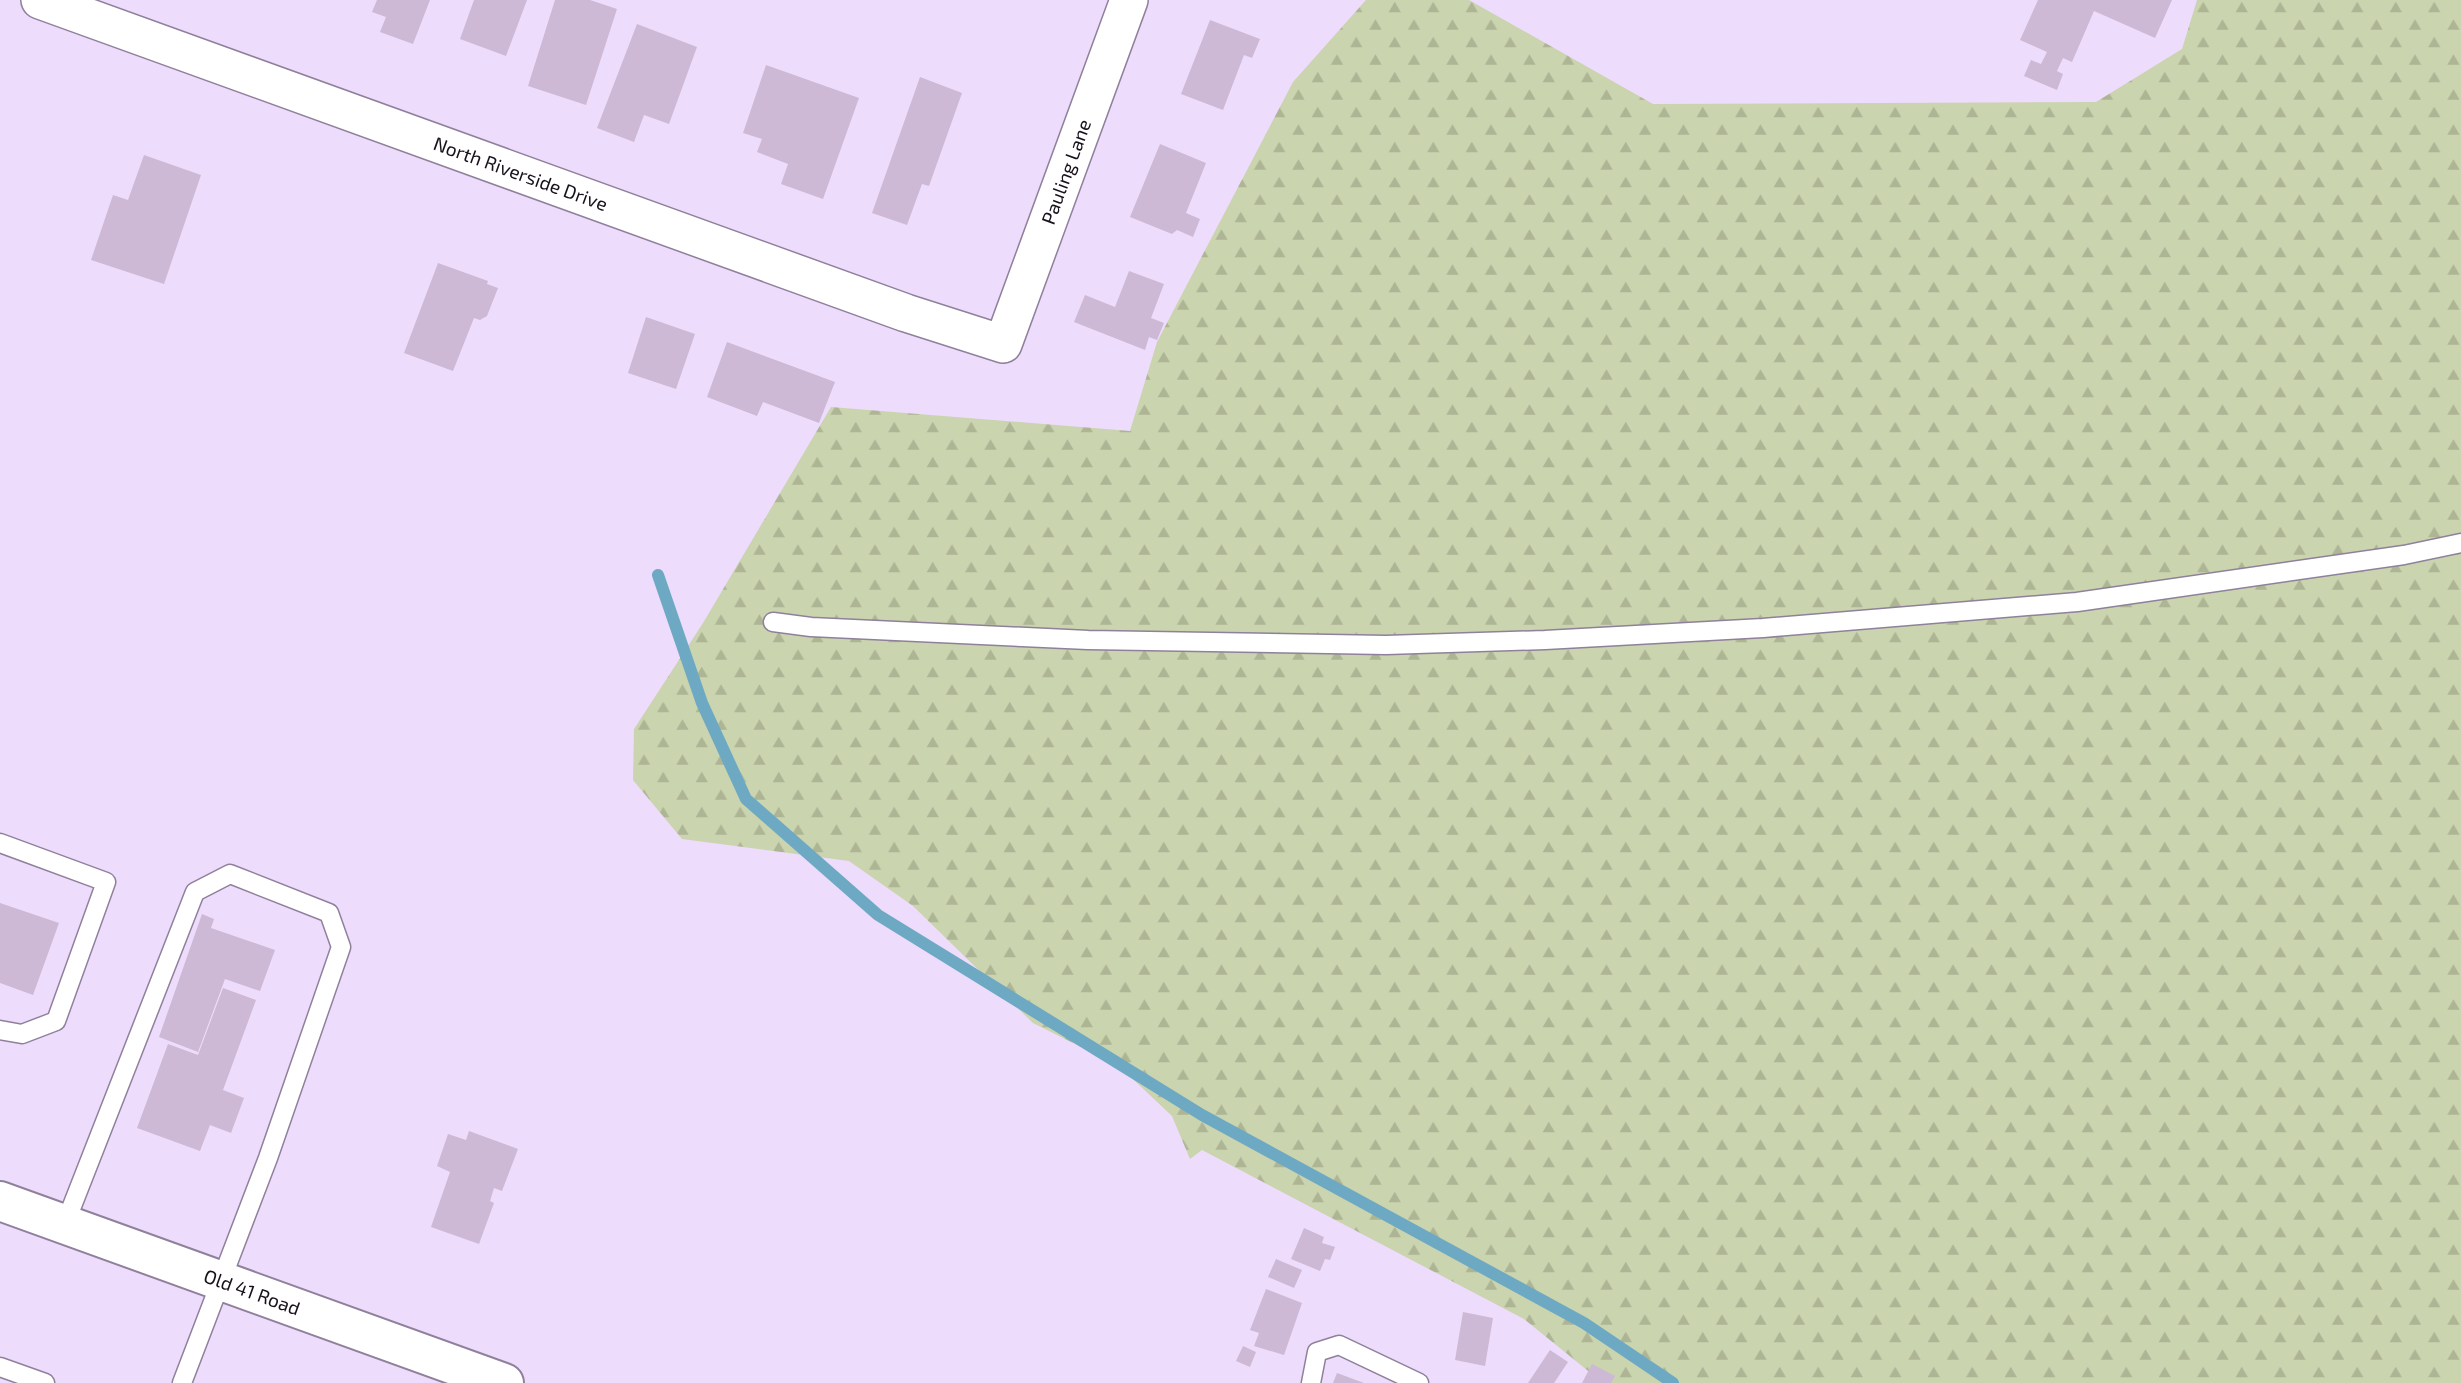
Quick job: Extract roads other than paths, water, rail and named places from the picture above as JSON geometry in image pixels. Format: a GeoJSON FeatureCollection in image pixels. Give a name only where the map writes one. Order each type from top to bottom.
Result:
{"type":"FeatureCollection","features":[{"type":"Feature","properties":{"kind":"street","name":"North Riverside Drive"},"geometry":{"type":"LineString","coordinates":[[40,0],[906,313],[1003,344]]}},
{"type":"Feature","properties":{"kind":"street","name":"Pauling Lane"},"geometry":{"type":"LineString","coordinates":[[1003,344],[1129,0]]}},
{"type":"Feature","properties":{"kind":"street","name":"Old 41 Road"},"geometry":{"type":"LineString","coordinates":[[0,1201],[504,1383]]}},
{"type":"Feature","properties":{"kind":"lane"},"geometry":{"type":"LineString","coordinates":[[773,622],[811,627],[1088,640],[1386,645],[1545,640],[1763,628],[2077,602],[2404,555],[2461,544]]}},
{"type":"Feature","properties":{"kind":"lane"},"geometry":{"type":"LineString","coordinates":[[0,842],[106,882],[56,1021],[22,1034],[0,1030]]}},
{"type":"Feature","properties":{"kind":"lane"},"geometry":{"type":"LineString","coordinates":[[65,1224],[195,892],[230,874],[329,913],[341,947],[268,1158],[181,1383]]}},
{"type":"Feature","properties":{"kind":"lane"},"geometry":{"type":"LineString","coordinates":[[1311,1383],[1317,1352],[1339,1345],[1419,1383]]}},
{"type":"Feature","properties":{"kind":"lane"},"geometry":{"type":"LineString","coordinates":[[0,1367],[45,1383]]}},
{"type":"Feature","properties":{"kind":"waterway"},"geometry":{"type":"LineString","coordinates":[[658,575],[702,703],[746,799],[878,915],[1202,1115],[1584,1323],[1673,1383]]}}]}
